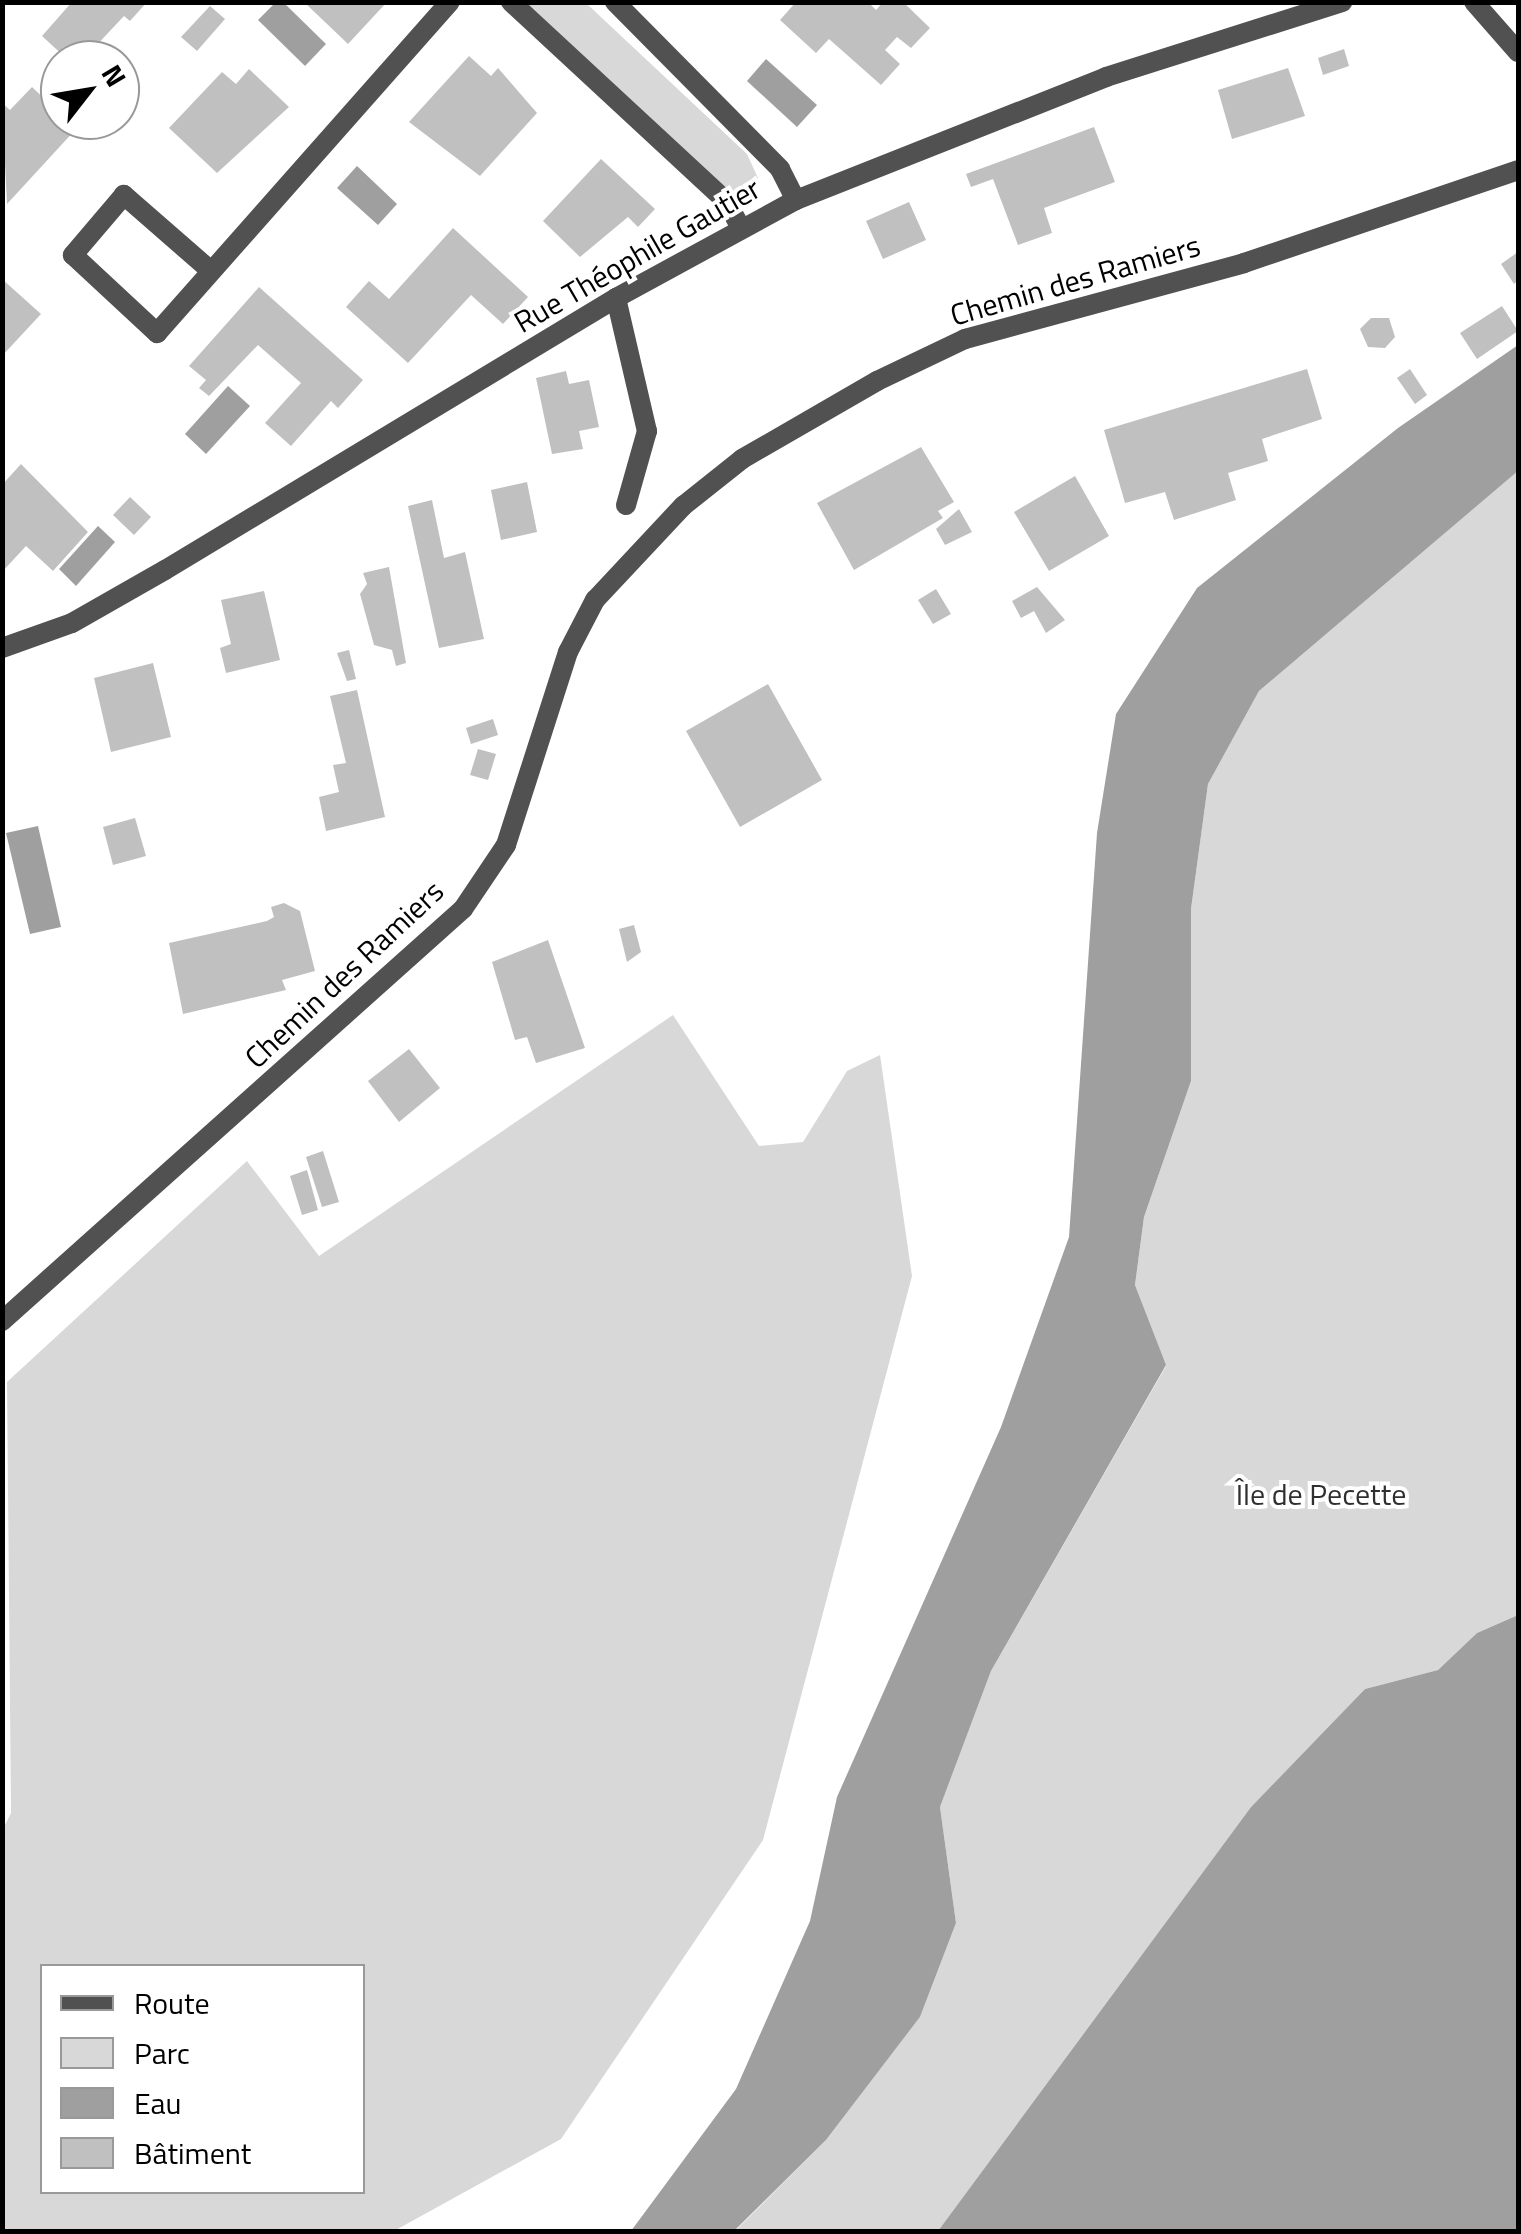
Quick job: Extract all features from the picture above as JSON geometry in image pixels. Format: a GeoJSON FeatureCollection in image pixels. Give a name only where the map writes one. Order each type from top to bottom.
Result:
{"type":"FeatureCollection","features":[{"type":"Feature","properties":{"kind":"street"},"geometry":{"type":"LineString","coordinates":[[212,271],[124,195],[73,255],[157,333],[212,271],[450,2]]}},
{"type":"Feature","properties":{"kind":"street"},"geometry":{"type":"LineString","coordinates":[[511,2],[726,201],[741,228]]}},
{"type":"Feature","properties":{"kind":"street"},"geometry":{"type":"LineString","coordinates":[[615,2],[780,169],[796,200]]}},
{"type":"Feature","properties":{"kind":"street","name":"Rue Théophile Gautier"},"geometry":{"type":"LineString","coordinates":[[2,648],[72,623],[616,298],[796,200],[1106,77],[1342,2]]}},
{"type":"Feature","properties":{"kind":"street"},"geometry":{"type":"LineString","coordinates":[[1474,2],[1518,52]]}},
{"type":"Feature","properties":{"kind":"street","name":"Chemin des Ramiers"},"geometry":{"type":"LineString","coordinates":[[2,1321],[462,909],[506,845],[568,652],[595,600],[683,506],[742,459],[966,338],[1244,263],[1518,170]]}},
{"type":"Feature","properties":{"kind":"street"},"geometry":{"type":"LineString","coordinates":[[616,298],[647,431],[626,504]]}},
{"type":"Feature","properties":{"kind":"green space"},"geometry":{"type":"Polygon","coordinates":[[[525,3],[586,3],[747,154],[758,178],[754,187],[734,191],[720,184],[525,3]]]}},
{"type":"Feature","properties":{"kind":"green space","name":"Île de Pecette"},"geometry":{"type":"Polygon","coordinates":[[[1518,471],[1518,1615],[1477,1633],[1438,1670],[1365,1689],[1251,1807],[938,2231],[734,2232],[826,2140],[920,2017],[956,1923],[940,1807],[991,1671],[1166,1366],[1135,1285],[1144,1217],[1191,1081],[1191,909],[1208,784],[1259,691],[1518,471]]]}},
{"type":"Feature","properties":{"kind":"green space"},"geometry":{"type":"Polygon","coordinates":[[[673,1015],[759,1146],[803,1142],[847,1071],[880,1055],[912,1276],[763,1840],[561,2139],[394,2231],[3,2231],[2,1831],[11,1813],[7,1382],[247,1161],[319,1256],[673,1015]]]}},
{"type":"Feature","properties":{"kind":"water"},"geometry":{"type":"Polygon","coordinates":[[[275,3],[284,3],[326,44],[305,66],[258,20],[275,3]]]}},
{"type":"Feature","properties":{"kind":"water"},"geometry":{"type":"Polygon","coordinates":[[[766,59],[817,105],[797,127],[747,81],[766,59]]]}},
{"type":"Feature","properties":{"kind":"water"},"geometry":{"type":"Polygon","coordinates":[[[357,166],[397,204],[378,225],[337,188],[357,166]]]}},
{"type":"Feature","properties":{"kind":"water"},"geometry":{"type":"Polygon","coordinates":[[[1518,345],[1518,471],[1259,691],[1208,784],[1191,909],[1191,1081],[1144,1217],[1135,1285],[1166,1365],[991,1671],[940,1807],[956,1923],[920,2017],[826,2140],[734,2231],[631,2231],[736,2089],[810,1921],[837,1797],[1001,1427],[1069,1237],[1097,833],[1116,714],[1197,588],[1398,428],[1518,345]]]}},
{"type":"Feature","properties":{"kind":"water"},"geometry":{"type":"Polygon","coordinates":[[[228,386],[250,406],[206,454],[185,434],[228,386]]]}},
{"type":"Feature","properties":{"kind":"water"},"geometry":{"type":"Polygon","coordinates":[[[98,526],[115,542],[76,586],[59,569],[98,526]]]}},
{"type":"Feature","properties":{"kind":"water"},"geometry":{"type":"Polygon","coordinates":[[[38,826],[61,927],[30,934],[6,833],[38,826]]]}},
{"type":"Feature","properties":{"kind":"water"},"geometry":{"type":"Polygon","coordinates":[[[1518,1615],[1518,2231],[938,2231],[1251,1807],[1365,1689],[1438,1670],[1477,1633],[1518,1615]]]}},
{"type":"Feature","properties":{"kind":"building"},"geometry":{"type":"Polygon","coordinates":[[[72,2],[147,2],[130,21],[124,16],[101,40],[46,40],[42,36],[72,2]]]}},
{"type":"Feature","properties":{"kind":"building"},"geometry":{"type":"Polygon","coordinates":[[[304,2],[387,2],[348,44],[304,2]]]}},
{"type":"Feature","properties":{"kind":"building"},"geometry":{"type":"Polygon","coordinates":[[[796,2],[868,2],[876,10],[883,2],[903,2],[930,28],[911,48],[897,37],[885,50],[900,64],[881,85],[829,39],[816,53],[780,20],[796,2]]]}},
{"type":"Feature","properties":{"kind":"building"},"geometry":{"type":"Polygon","coordinates":[[[210,6],[225,19],[197,51],[181,37],[210,6]]]}},
{"type":"Feature","properties":{"kind":"building"},"geometry":{"type":"Polygon","coordinates":[[[1344,49],[1349,66],[1323,75],[1318,58],[1344,49]]]}},
{"type":"Feature","properties":{"kind":"building"},"geometry":{"type":"Polygon","coordinates":[[[469,56],[491,76],[498,68],[537,113],[480,176],[409,122],[469,56]]]}},
{"type":"Feature","properties":{"kind":"building"},"geometry":{"type":"Polygon","coordinates":[[[1288,68],[1305,116],[1232,139],[1218,90],[1288,68]]]}},
{"type":"Feature","properties":{"kind":"building"},"geometry":{"type":"Polygon","coordinates":[[[249,69],[289,107],[217,173],[169,128],[222,72],[236,84],[249,69]]]}},
{"type":"Feature","properties":{"kind":"building"},"geometry":{"type":"Polygon","coordinates":[[[32,87],[40,95],[40,140],[66,140],[7,204],[2,103],[10,110],[32,87]]]}},
{"type":"Feature","properties":{"kind":"building"},"geometry":{"type":"Polygon","coordinates":[[[1094,127],[1115,182],[1044,208],[1052,233],[1018,245],[993,179],[971,187],[966,174],[1094,127]]]}},
{"type":"Feature","properties":{"kind":"building"},"geometry":{"type":"Polygon","coordinates":[[[601,159],[655,209],[638,227],[628,217],[580,257],[543,221],[601,159]]]}},
{"type":"Feature","properties":{"kind":"building"},"geometry":{"type":"Polygon","coordinates":[[[909,202],[926,240],[883,259],[866,221],[909,202]]]}},
{"type":"Feature","properties":{"kind":"building"},"geometry":{"type":"Polygon","coordinates":[[[453,228],[528,297],[503,324],[471,295],[408,363],[346,307],[369,281],[389,299],[453,228]]]}},
{"type":"Feature","properties":{"kind":"building"},"geometry":{"type":"Polygon","coordinates":[[[1518,252],[1518,280],[1514,284],[1501,264],[1518,252]]]}},
{"type":"Feature","properties":{"kind":"building"},"geometry":{"type":"Polygon","coordinates":[[[2,279],[41,314],[2,356],[2,279]]]}},
{"type":"Feature","properties":{"kind":"building"},"geometry":{"type":"Polygon","coordinates":[[[259,287],[363,380],[338,408],[331,401],[291,446],[265,423],[301,383],[258,345],[209,396],[199,388],[206,380],[189,366],[259,287]]]}},
{"type":"Feature","properties":{"kind":"building"},"geometry":{"type":"Polygon","coordinates":[[[1502,306],[1518,331],[1477,359],[1460,333],[1502,306]]]}},
{"type":"Feature","properties":{"kind":"building"},"geometry":{"type":"Polygon","coordinates":[[[1371,318],[1389,318],[1395,337],[1385,348],[1368,347],[1360,329],[1371,318]]]}},
{"type":"Feature","properties":{"kind":"building"},"geometry":{"type":"Polygon","coordinates":[[[1307,369],[1322,419],[1262,439],[1268,461],[1228,473],[1236,500],[1174,520],[1165,492],[1125,503],[1104,430],[1307,369]]]}},
{"type":"Feature","properties":{"kind":"building"},"geometry":{"type":"Polygon","coordinates":[[[1410,369],[1427,395],[1415,404],[1397,378],[1410,369]]]}},
{"type":"Feature","properties":{"kind":"building"},"geometry":{"type":"Polygon","coordinates":[[[566,371],[569,384],[589,380],[599,427],[579,431],[583,449],[552,454],[536,378],[566,371]]]}},
{"type":"Feature","properties":{"kind":"building"},"geometry":{"type":"Polygon","coordinates":[[[921,447],[954,502],[938,511],[943,518],[854,570],[817,503],[921,447]]]}},
{"type":"Feature","properties":{"kind":"building"},"geometry":{"type":"Polygon","coordinates":[[[21,464],[88,532],[53,571],[26,546],[2,572],[2,485],[21,464]]]}},
{"type":"Feature","properties":{"kind":"building"},"geometry":{"type":"Polygon","coordinates":[[[1075,476],[1109,536],[1049,571],[1014,512],[1075,476]]]}},
{"type":"Feature","properties":{"kind":"building"},"geometry":{"type":"Polygon","coordinates":[[[527,482],[537,532],[501,540],[491,490],[527,482]]]}},
{"type":"Feature","properties":{"kind":"building"},"geometry":{"type":"Polygon","coordinates":[[[130,497],[151,517],[134,535],[113,515],[130,497]]]}},
{"type":"Feature","properties":{"kind":"building"},"geometry":{"type":"Polygon","coordinates":[[[432,500],[444,558],[465,552],[484,639],[439,648],[408,506],[432,500]]]}},
{"type":"Feature","properties":{"kind":"building"},"geometry":{"type":"Polygon","coordinates":[[[959,509],[972,532],[945,545],[936,529],[959,509]]]}},
{"type":"Feature","properties":{"kind":"building"},"geometry":{"type":"Polygon","coordinates":[[[389,567],[406,663],[396,666],[392,650],[374,645],[360,594],[367,584],[363,573],[389,567]]]}},
{"type":"Feature","properties":{"kind":"building"},"geometry":{"type":"Polygon","coordinates":[[[1037,587],[1065,620],[1046,633],[1034,611],[1021,618],[1012,601],[1037,587]]]}},
{"type":"Feature","properties":{"kind":"building"},"geometry":{"type":"Polygon","coordinates":[[[936,589],[951,614],[933,624],[918,600],[936,589]]]}},
{"type":"Feature","properties":{"kind":"building"},"geometry":{"type":"Polygon","coordinates":[[[264,591],[280,660],[226,673],[220,648],[231,644],[221,600],[264,591]]]}},
{"type":"Feature","properties":{"kind":"building"},"geometry":{"type":"Polygon","coordinates":[[[349,650],[356,679],[347,681],[337,653],[349,650]]]}},
{"type":"Feature","properties":{"kind":"building"},"geometry":{"type":"Polygon","coordinates":[[[153,663],[171,737],[111,752],[94,678],[153,663]]]}},
{"type":"Feature","properties":{"kind":"building"},"geometry":{"type":"Polygon","coordinates":[[[768,684],[822,780],[740,827],[686,731],[768,684]]]}},
{"type":"Feature","properties":{"kind":"building"},"geometry":{"type":"Polygon","coordinates":[[[357,690],[385,817],[326,831],[319,797],[339,792],[333,765],[346,763],[330,696],[357,690]]]}},
{"type":"Feature","properties":{"kind":"building"},"geometry":{"type":"Polygon","coordinates":[[[493,719],[498,735],[471,744],[466,728],[493,719]]]}},
{"type":"Feature","properties":{"kind":"building"},"geometry":{"type":"Polygon","coordinates":[[[478,749],[496,754],[488,780],[470,775],[478,749]]]}},
{"type":"Feature","properties":{"kind":"building"},"geometry":{"type":"Polygon","coordinates":[[[135,818],[146,856],[113,865],[103,827],[135,818]]]}},
{"type":"Feature","properties":{"kind":"building"},"geometry":{"type":"Polygon","coordinates":[[[284,903],[300,911],[315,971],[282,980],[286,990],[183,1014],[169,943],[267,921],[274,917],[271,907],[284,903]]]}},
{"type":"Feature","properties":{"kind":"building"},"geometry":{"type":"Polygon","coordinates":[[[634,925],[641,952],[627,962],[619,929],[634,925]]]}},
{"type":"Feature","properties":{"kind":"building"},"geometry":{"type":"Polygon","coordinates":[[[548,940],[585,1048],[536,1063],[527,1037],[515,1040],[492,962],[548,940]]]}},
{"type":"Feature","properties":{"kind":"building"},"geometry":{"type":"Polygon","coordinates":[[[409,1049],[440,1088],[399,1122],[368,1081],[409,1049]]]}},
{"type":"Feature","properties":{"kind":"building"},"geometry":{"type":"Polygon","coordinates":[[[323,1151],[339,1202],[322,1207],[306,1157],[323,1151]]]}},
{"type":"Feature","properties":{"kind":"building"},"geometry":{"type":"Polygon","coordinates":[[[307,1170],[318,1210],[302,1215],[290,1176],[307,1170]]]}}]}
